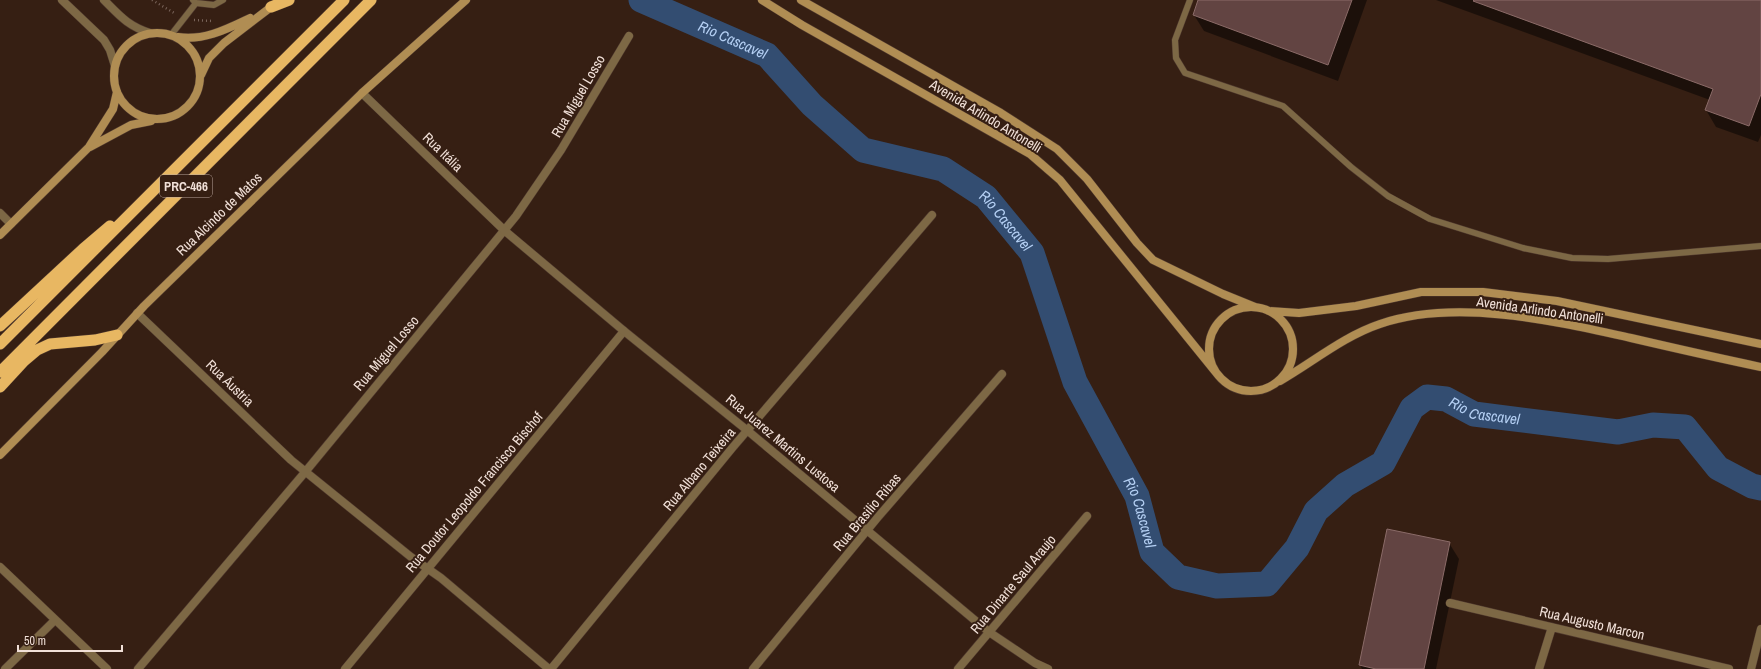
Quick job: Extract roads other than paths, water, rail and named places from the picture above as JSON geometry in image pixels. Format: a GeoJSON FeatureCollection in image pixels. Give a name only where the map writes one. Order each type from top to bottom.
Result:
{"type":"FeatureCollection","features":[{"type":"Feature","properties":{"kind":"highway"},"geometry":{"type":"LineString","coordinates":[[272,4],[289,0]]}},
{"type":"Feature","properties":{"kind":"highway","name":"PRC-466"},"geometry":{"type":"LineString","coordinates":[[0,344],[164,182],[344,0]]}},
{"type":"Feature","properties":{"kind":"highway","name":"PRC-466"},"geometry":{"type":"LineString","coordinates":[[0,372],[371,0]]}},
{"type":"Feature","properties":{"kind":"highway","name":"PRC-466"},"geometry":{"type":"LineString","coordinates":[[0,326],[83,249],[164,182]]}},
{"type":"Feature","properties":{"kind":"highway"},"geometry":{"type":"LineString","coordinates":[[0,387],[24,361],[37,350],[50,344],[95,340],[117,335]]}},
{"type":"Feature","properties":{"kind":"main road"},"geometry":{"type":"LineString","coordinates":[[158,120],[144,118],[133,112],[123,103],[117,92],[114,79],[115,66],[120,54],[128,44],[138,38],[150,34],[160,33],[192,39],[208,36],[229,28],[281,0]]}},
{"type":"Feature","properties":{"kind":"main road","name":"Rua Alcindo de Matos"},"geometry":{"type":"LineString","coordinates":[[0,456],[137,313],[362,93],[466,0]]}},
{"type":"Feature","properties":{"kind":"main road","name":"Avenida Arlindo Antonelli"},"geometry":{"type":"LineString","coordinates":[[762,0],[802,25],[1030,154],[1060,180],[1218,375],[1228,385],[1241,391],[1254,392],[1268,389],[1349,338],[1380,324],[1421,314],[1482,312],[1573,326],[1761,367]]}},
{"type":"Feature","properties":{"kind":"main road","name":"Avenida Arlindo Antonelli"},"geometry":{"type":"LineString","coordinates":[[801,0],[1001,113],[1057,149],[1087,179],[1137,243],[1153,260],[1223,294],[1255,307],[1299,313],[1349,307],[1421,292],[1483,292],[1557,301],[1761,344]]}},
{"type":"Feature","properties":{"kind":"main road"},"geometry":{"type":"LineString","coordinates":[[89,147],[131,125],[171,118],[183,111],[193,101],[199,89],[201,75],[209,58],[224,43],[272,4]]}},
{"type":"Feature","properties":{"kind":"main road"},"geometry":{"type":"LineString","coordinates":[[173,36],[185,43],[193,52],[201,75]]}},
{"type":"Feature","properties":{"kind":"main road"},"geometry":{"type":"LineString","coordinates":[[0,235],[89,147],[113,109],[117,92]]}},
{"type":"Feature","properties":{"kind":"main road","name":"Avenida Arlindo Antonelli"},"geometry":{"type":"LineString","coordinates":[[1218,375],[1211,363],[1209,349],[1211,335],[1218,323],[1228,313],[1241,308],[1255,307]]}},
{"type":"Feature","properties":{"kind":"main road","name":"Avenida Arlindo Antonelli"},"geometry":{"type":"LineString","coordinates":[[1269,310],[1280,318],[1289,329],[1294,343],[1293,357],[1289,370],[1280,381]]}},
{"type":"Feature","properties":{"kind":"street"},"geometry":{"type":"LineString","coordinates":[[62,0],[104,40],[110,50],[115,66]]}},
{"type":"Feature","properties":{"kind":"street"},"geometry":{"type":"LineString","coordinates":[[104,0],[125,21],[135,28],[150,34]]}},
{"type":"Feature","properties":{"kind":"street","name":"Rua Miguel Losso"},"geometry":{"type":"LineString","coordinates":[[138,669],[306,471],[505,231],[562,150],[629,36]]}},
{"type":"Feature","properties":{"kind":"street","name":"Rua Itália"},"geometry":{"type":"LineString","coordinates":[[362,93],[505,231]]}},
{"type":"Feature","properties":{"kind":"street"},"geometry":{"type":"LineString","coordinates":[[0,213],[11,224]]}},
{"type":"Feature","properties":{"kind":"street","name":"Rua Albano Teixeira"},"geometry":{"type":"LineString","coordinates":[[550,669],[748,431],[932,215]]}},
{"type":"Feature","properties":{"kind":"street","name":"Rua Juarez Martins Lustosa"},"geometry":{"type":"LineString","coordinates":[[505,231],[989,632],[1035,663],[1048,669]]}},
{"type":"Feature","properties":{"kind":"street","name":"Rua Áustria"},"geometry":{"type":"LineString","coordinates":[[137,313],[291,460],[441,578],[550,669]]}},
{"type":"Feature","properties":{"kind":"street","name":"Rua Doutor Leopoldo Francisco Bischof"},"geometry":{"type":"LineString","coordinates":[[345,669],[624,331]]}},
{"type":"Feature","properties":{"kind":"street","name":"Rua Brasilio Ribas"},"geometry":{"type":"LineString","coordinates":[[753,669],[1002,374]]}},
{"type":"Feature","properties":{"kind":"street","name":"Rua Dinarte Saul Araujo"},"geometry":{"type":"LineString","coordinates":[[958,669],[1087,516]]}},
{"type":"Feature","properties":{"kind":"street"},"geometry":{"type":"LineString","coordinates":[[0,567],[107,669]]}},
{"type":"Feature","properties":{"kind":"street","name":"Rua Augusto Marcon"},"geometry":{"type":"LineString","coordinates":[[1450,603],[1729,669]]}},
{"type":"Feature","properties":{"kind":"street"},"geometry":{"type":"LineString","coordinates":[[5,669],[55,620]]}},
{"type":"Feature","properties":{"kind":"street"},"geometry":{"type":"LineString","coordinates":[[1539,669],[1552,627]]}},
{"type":"Feature","properties":{"kind":"street"},"geometry":{"type":"LineString","coordinates":[[1751,669],[1761,629]]}},
{"type":"Feature","properties":{"kind":"lane"},"geometry":{"type":"LineString","coordinates":[[173,36],[194,2],[214,4],[223,0]]}},
{"type":"Feature","properties":{"kind":"lane"},"geometry":{"type":"LineString","coordinates":[[1190,0],[1175,40],[1176,58],[1185,73],[1283,106],[1352,167],[1388,196],[1430,218],[1523,248],[1572,258],[1608,259],[1761,246]]}},
{"type":"Feature","properties":{"kind":"waterway","name":"Rio Cascavel"},"geometry":{"type":"LineString","coordinates":[[641,0],[767,55],[812,105],[863,150],[943,169],[986,197],[1032,253],[1075,382],[1137,496],[1152,552],[1178,577],[1217,586],[1267,584],[1297,548],[1316,511],[1345,485],[1383,463],[1412,408],[1427,397],[1446,399],[1474,414],[1618,432],[1653,425],[1685,427],[1718,468],[1752,486],[1761,488]]}}]}
